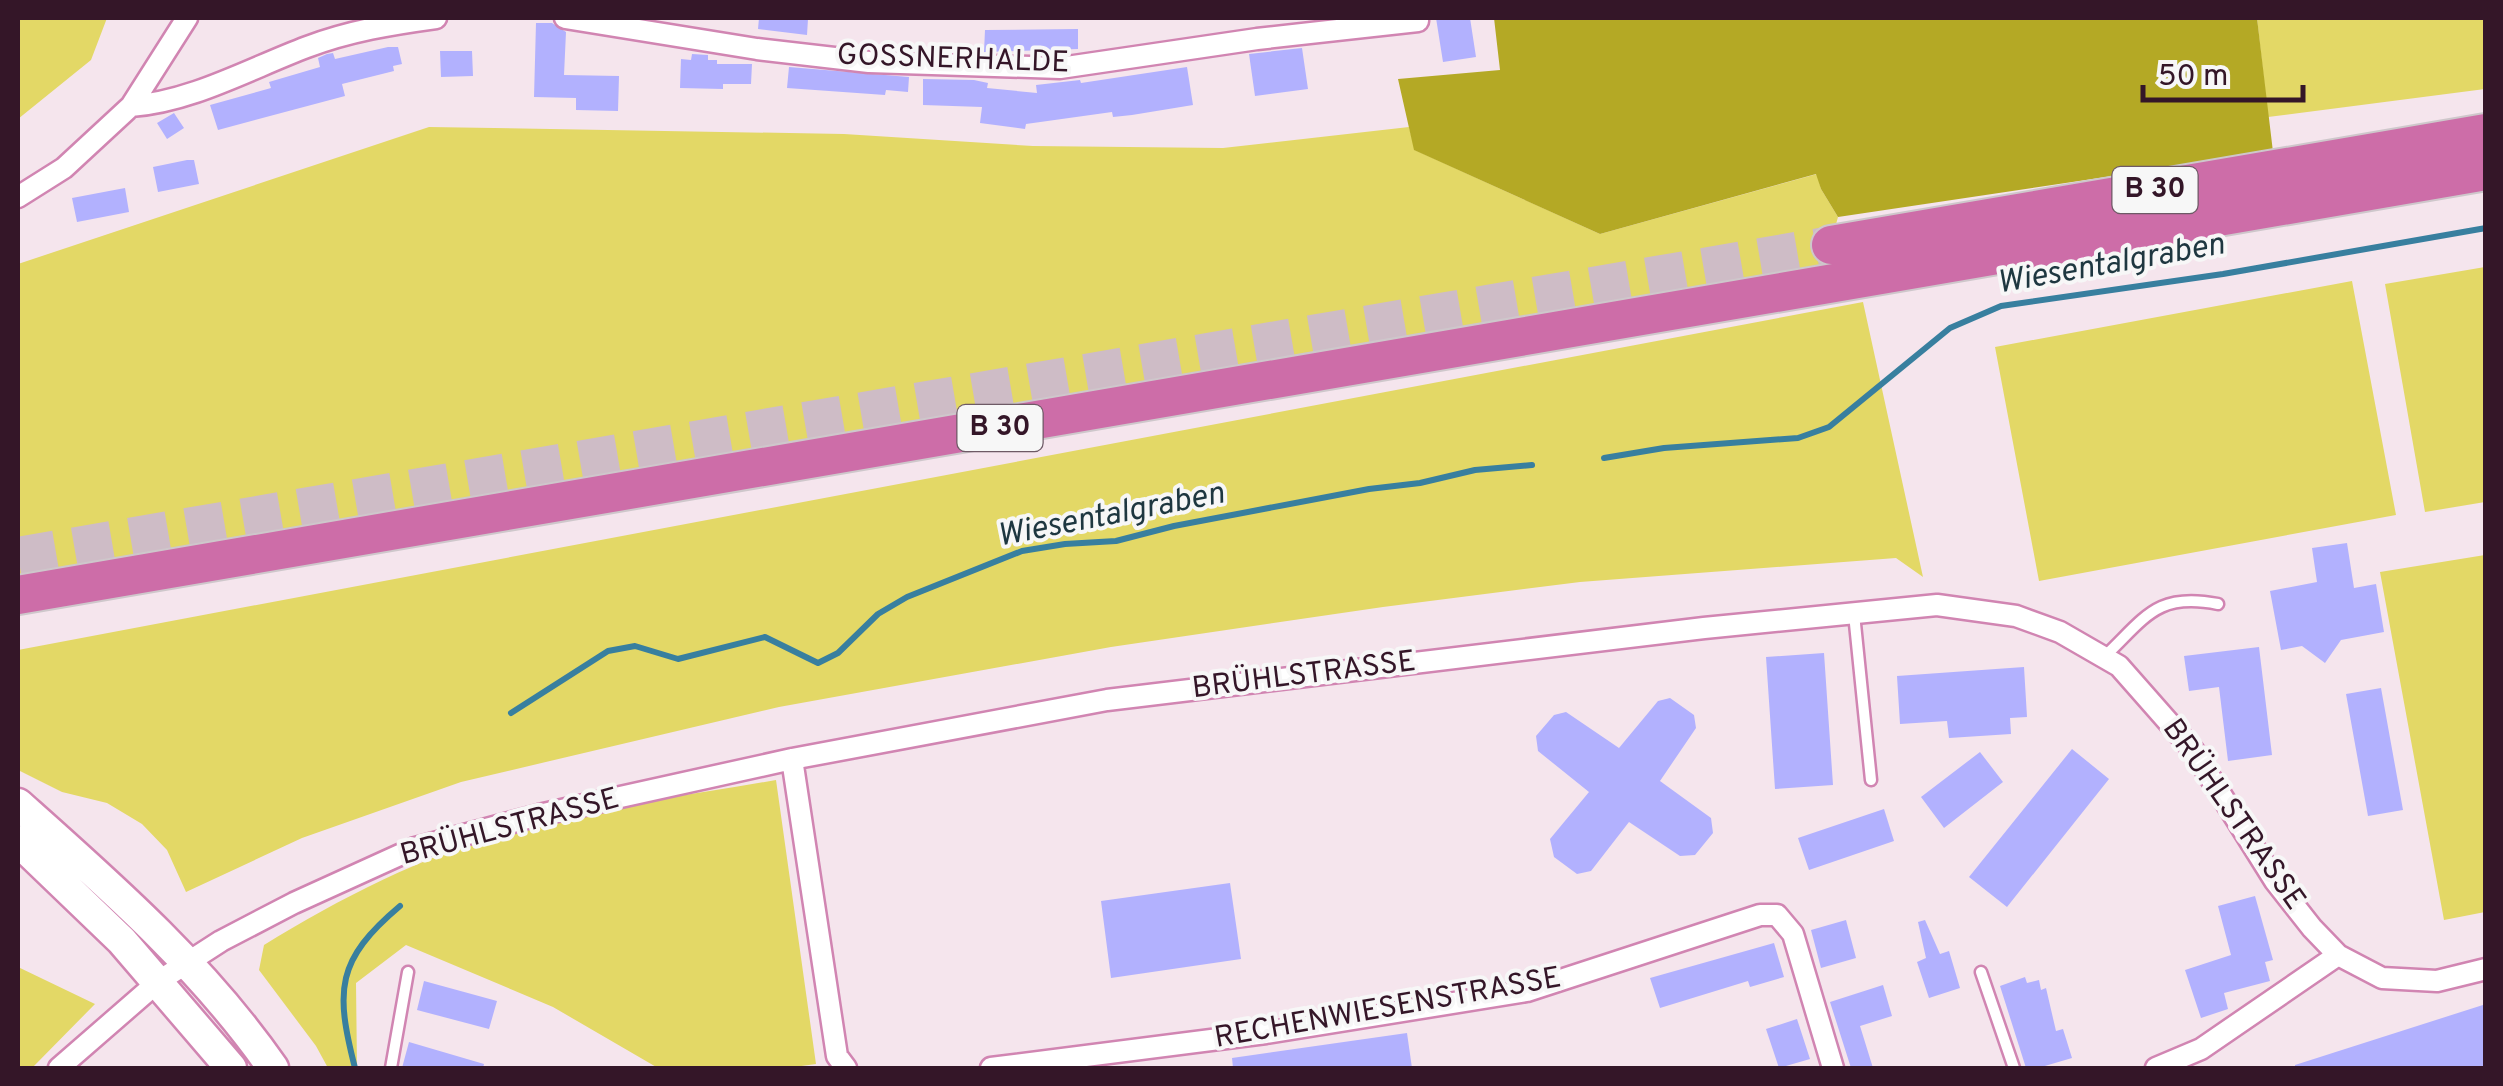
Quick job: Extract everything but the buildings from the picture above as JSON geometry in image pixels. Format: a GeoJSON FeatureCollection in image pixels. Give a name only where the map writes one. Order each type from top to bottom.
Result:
{"type":"FeatureCollection","features":[{"type":"Feature","properties":{"kind":"highway","name":"B 30"},"geometry":{"type":"LineString","coordinates":[[1831,245],[2486,133]]}},
{"type":"Feature","properties":{"kind":"highway","name":"B 30"},"geometry":{"type":"LineString","coordinates":[[18,596],[2486,171]]}},
{"type":"Feature","properties":{"kind":"street"},"geometry":{"type":"LineString","coordinates":[[18,196],[64,168],[131,106],[187,18]]}},
{"type":"Feature","properties":{"kind":"street"},"geometry":{"type":"LineString","coordinates":[[131,106],[160,104],[363,29],[436,18]]}},
{"type":"Feature","properties":{"kind":"street","name":"GOSSNERHALDE"},"geometry":{"type":"LineString","coordinates":[[566,18],[868,62],[1060,68],[1257,39],[1409,22]]}},
{"type":"Feature","properties":{"kind":"street","name":"BRÜHLSTRASSE"},"geometry":{"type":"LineString","coordinates":[[58,1068],[185,961],[294,903],[415,848],[539,815],[792,759],[1107,700],[1419,661],[1936,605],[2016,616],[2060,632],[2106,656],[2158,707],[2193,750],[2276,881],[2338,955],[2382,978],[2437,981],[2486,969]]}},
{"type":"Feature","properties":{"kind":"street"},"geometry":{"type":"LineString","coordinates":[[792,759],[836,1056],[846,1068]]}},
{"type":"Feature","properties":{"kind":"street"},"geometry":{"type":"LineString","coordinates":[[18,804],[185,961],[274,1068]]}},
{"type":"Feature","properties":{"kind":"street"},"geometry":{"type":"LineString","coordinates":[[18,841],[158,980],[230,1068]]}},
{"type":"Feature","properties":{"kind":"street","name":"RECHENWIESENSTRASSE"},"geometry":{"type":"LineString","coordinates":[[990,1068],[1266,1033],[1528,991],[1760,916],[1777,915],[1793,934],[1833,1068]]}},
{"type":"Feature","properties":{"kind":"street"},"geometry":{"type":"LineString","coordinates":[[2156,1068],[2200,1050],[2338,955]]}},
{"type":"Feature","properties":{"kind":"lane"},"geometry":{"type":"LineString","coordinates":[[2106,656],[2163,603],[2190,598],[2218,604]]}},
{"type":"Feature","properties":{"kind":"lane"},"geometry":{"type":"LineString","coordinates":[[1854,613],[1871,780]]}},
{"type":"Feature","properties":{"kind":"lane"},"geometry":{"type":"LineString","coordinates":[[391,1068],[408,972]]}},
{"type":"Feature","properties":{"kind":"lane"},"geometry":{"type":"LineString","coordinates":[[1981,972],[2014,1068]]}},
{"type":"Feature","properties":{"kind":"shaded area"},"geometry":{"type":"Polygon","coordinates":[[[18,18],[107,18],[91,60],[18,119],[18,18]]]}},
{"type":"Feature","properties":{"kind":"shaded area"},"geometry":{"type":"Polygon","coordinates":[[[1494,18],[2257,18],[2273,152],[1838,217],[1816,174],[1600,234],[1414,150],[1398,79],[1500,70],[1494,18]]]}},
{"type":"Feature","properties":{"kind":"shaded area"},"geometry":{"type":"Polygon","coordinates":[[[2257,18],[2485,18],[2485,89],[2268,117],[2257,18]]]}},
{"type":"Feature","properties":{"kind":"shaded area"},"geometry":{"type":"Polygon","coordinates":[[[429,127],[844,134],[1033,146],[1223,148],[1409,127],[1415,150],[1600,234],[1817,174],[1838,217],[1824,268],[18,580],[18,264],[429,127]]]}},
{"type":"Feature","properties":{"kind":"shaded area"},"geometry":{"type":"Polygon","coordinates":[[[2485,267],[2485,502],[2425,512],[2385,284],[2485,267]]]}},
{"type":"Feature","properties":{"kind":"shaded area"},"geometry":{"type":"Polygon","coordinates":[[[2352,281],[2396,515],[2039,581],[1995,347],[2352,281]]]}},
{"type":"Feature","properties":{"kind":"shaded area"},"geometry":{"type":"Polygon","coordinates":[[[1863,302],[1923,577],[1896,558],[1580,582],[1111,647],[779,707],[461,782],[302,838],[186,892],[167,850],[142,824],[107,803],[62,792],[18,770],[18,650],[1863,302]]]}},
{"type":"Feature","properties":{"kind":"shaded area"},"geometry":{"type":"Polygon","coordinates":[[[2485,555],[2485,912],[2444,920],[2380,572],[2485,555]]]}},
{"type":"Feature","properties":{"kind":"shaded area"},"geometry":{"type":"Polygon","coordinates":[[[776,780],[816,1064],[787,1068],[658,1068],[553,1007],[406,945],[356,983],[357,1068],[328,1068],[259,970],[264,945],[363,889],[433,857],[542,822],[776,780]]]}},
{"type":"Feature","properties":{"kind":"shaded area"},"geometry":{"type":"Polygon","coordinates":[[[18,967],[95,1004],[32,1068],[18,1068],[18,967]]]}},
{"type":"Feature","properties":{"kind":"waterway","name":"Wiesentalgraben"},"geometry":{"type":"LineString","coordinates":[[1604,458],[1664,448],[1798,438],[1829,427],[1950,328],[2001,306],[2223,274],[2486,228]]}},
{"type":"Feature","properties":{"kind":"waterway","name":"Wiesentalgraben"},"geometry":{"type":"LineString","coordinates":[[511,713],[608,651],[635,646],[678,659],[765,637],[818,663],[838,653],[878,614],[907,597],[1022,551],[1116,541],[1174,526],[1369,489],[1420,483],[1475,470],[1532,465]]}},
{"type":"Feature","properties":{"kind":"waterway","name":"Wiesentalgraben"},"geometry":{"type":"LineString","coordinates":[[355,1068],[345,1017],[346,978],[363,943],[400,906]]}},
{"type":"Feature","properties":{"kind":"tunnel"},"geometry":{"type":"LineString","coordinates":[[18,556],[1831,245]]}}]}
